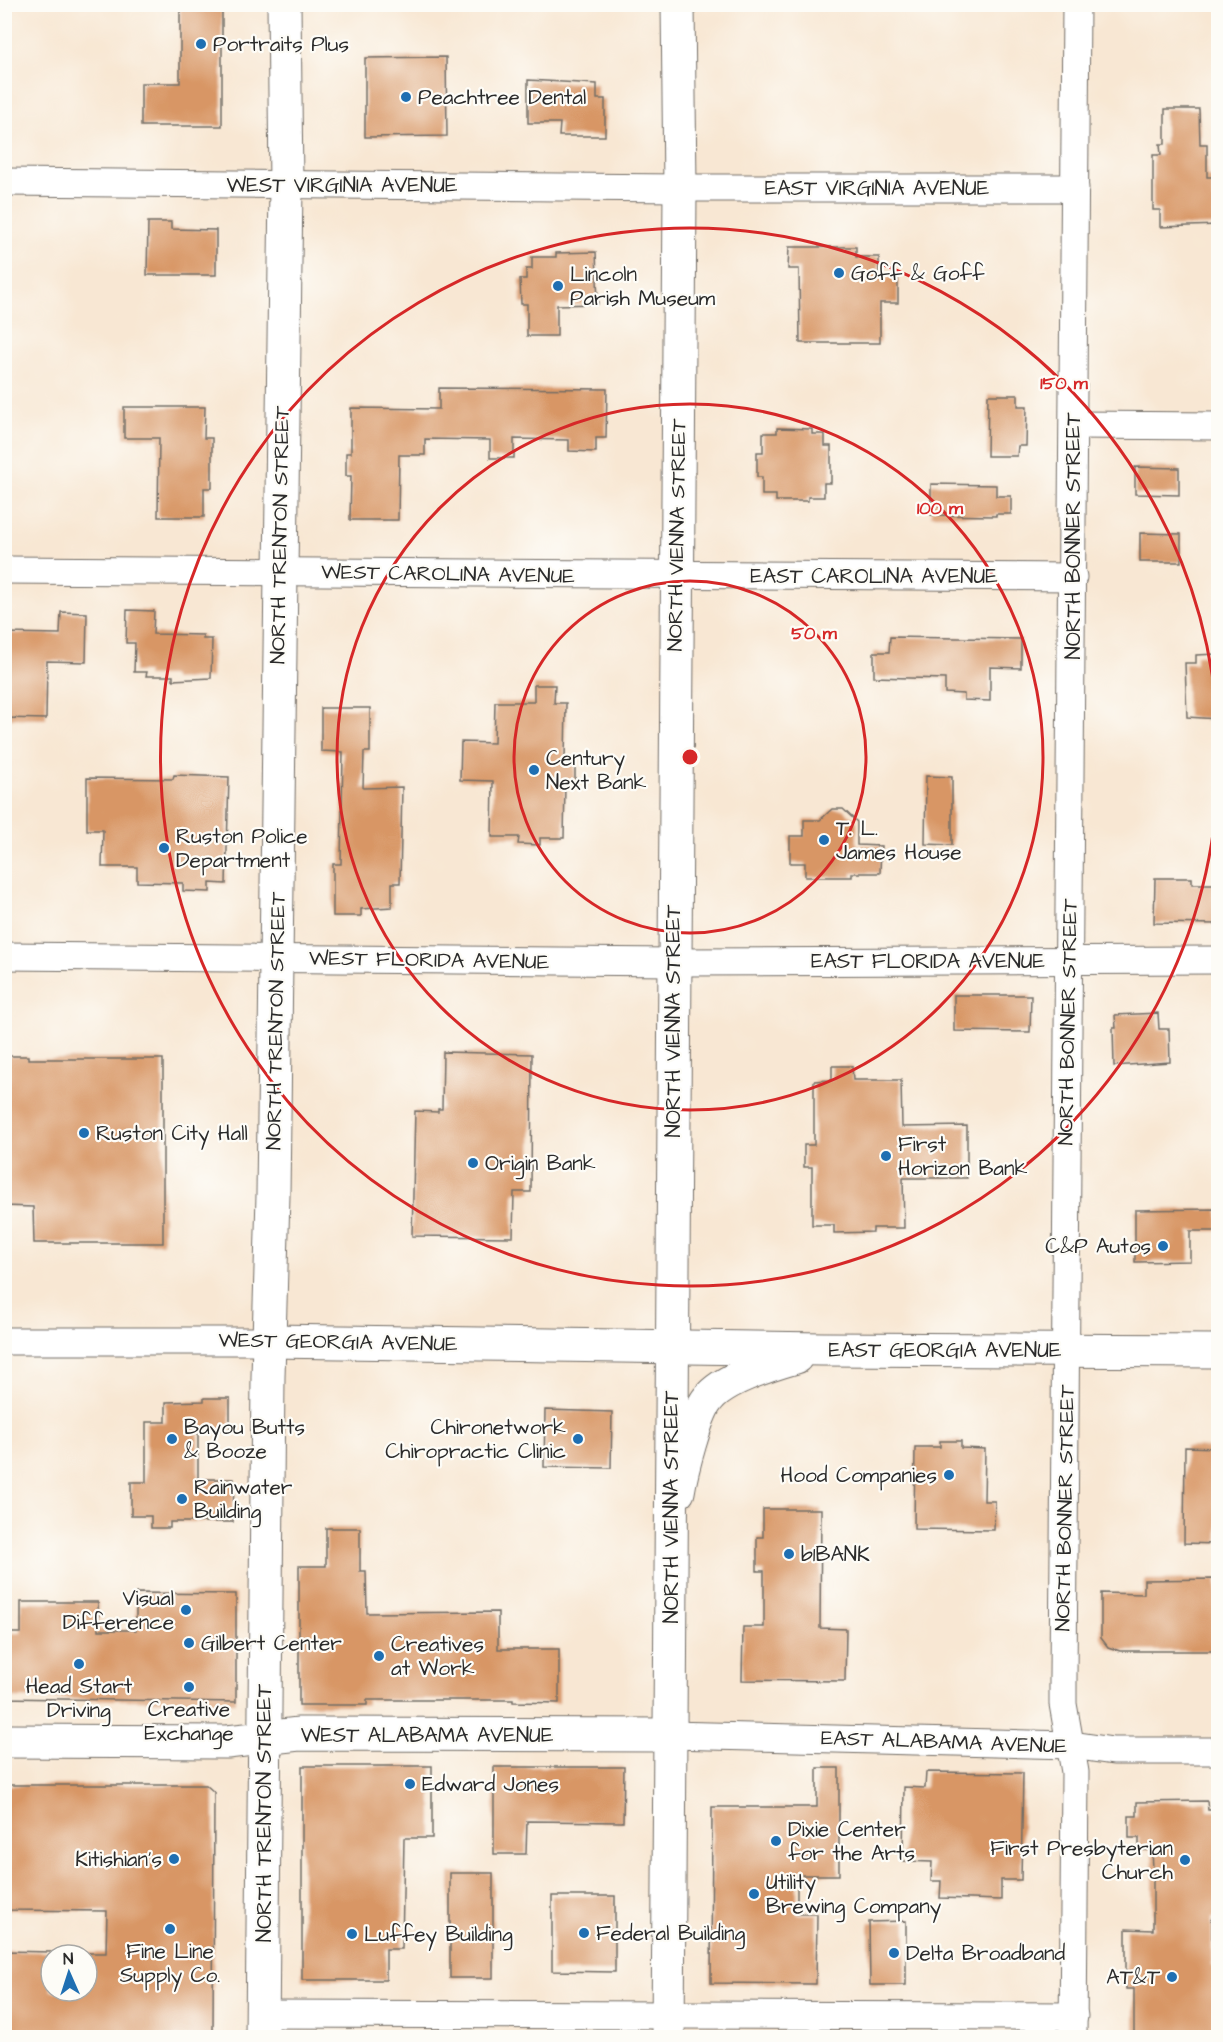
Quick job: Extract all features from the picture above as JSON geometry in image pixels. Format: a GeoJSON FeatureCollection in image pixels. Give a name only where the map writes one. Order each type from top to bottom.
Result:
{"type":"FeatureCollection","features":[{"type":"Feature","properties":{"kind":"main road","name":"NORTH TRENTON STREET"},"geometry":{"type":"LineString","coordinates":[[262,2026],[277,958],[279,572],[286,185],[284,4]]}},
{"type":"Feature","properties":{"kind":"main road","name":"NORTH VIENNA STREET"},"geometry":{"type":"LineString","coordinates":[[668,2027],[680,188],[678,4]]}},
{"type":"Feature","properties":{"kind":"main road","name":"WEST GEORGIA AVENUE"},"geometry":{"type":"LineString","coordinates":[[270,1341],[672,1346]]}},
{"type":"Feature","properties":{"kind":"main road","name":"EAST GEORGIA AVENUE"},"geometry":{"type":"LineString","coordinates":[[672,1346],[823,1350],[1218,1351]]}},
{"type":"Feature","properties":{"kind":"main road"},"geometry":{"type":"LineString","coordinates":[[671,1550],[682,1467],[707,1399],[759,1367],[823,1350]]}},
{"type":"Feature","properties":{"kind":"main road","name":"WEST ALABAMA AVENUE"},"geometry":{"type":"LineString","coordinates":[[4,1741],[227,1742],[299,1734],[670,1735]]}},
{"type":"Feature","properties":{"kind":"street","name":"NORTH BONNER STREET"},"geometry":{"type":"LineString","coordinates":[[1074,2027],[1075,1772],[1063,1704],[1063,1678],[1076,4]]}},
{"type":"Feature","properties":{"kind":"street","name":"WEST VIRGINIA AVENUE"},"geometry":{"type":"LineString","coordinates":[[4,182],[680,188]]}},
{"type":"Feature","properties":{"kind":"street","name":"EAST VIRGINIA AVENUE"},"geometry":{"type":"LineString","coordinates":[[680,188],[1075,188]]}},
{"type":"Feature","properties":{"kind":"street"},"geometry":{"type":"LineString","coordinates":[[1074,424],[1218,426]]}},
{"type":"Feature","properties":{"kind":"street","name":"WEST CAROLINA AVENUE"},"geometry":{"type":"LineString","coordinates":[[4,570],[676,576]]}},
{"type":"Feature","properties":{"kind":"street","name":"EAST CAROLINA AVENUE"},"geometry":{"type":"LineString","coordinates":[[676,576],[1073,577]]}},
{"type":"Feature","properties":{"kind":"street","name":"WEST FLORIDA AVENUE"},"geometry":{"type":"LineString","coordinates":[[4,956],[674,962]]}},
{"type":"Feature","properties":{"kind":"street","name":"EAST FLORIDA AVENUE"},"geometry":{"type":"LineString","coordinates":[[674,962],[1218,960]]}},
{"type":"Feature","properties":{"kind":"street","name":"WEST GEORGIA AVENUE"},"geometry":{"type":"LineString","coordinates":[[4,1341],[270,1341]]}},
{"type":"Feature","properties":{"kind":"street","name":"EAST ALABAMA AVENUE"},"geometry":{"type":"LineString","coordinates":[[670,1735],[1072,1745],[1113,1751],[1218,1751]]}},
{"type":"Feature","properties":{"kind":"street"},"geometry":{"type":"LineString","coordinates":[[262,2026],[1074,2027]]}},
{"type":"Feature","properties":{"kind":"building","name":"Portraits Plus"},"geometry":{"type":"Polygon","coordinates":[[[180,4],[222,4],[222,126],[141,126],[141,83],[180,83],[180,4]]]}},
{"type":"Feature","properties":{"kind":"building","name":"Peachtree Dental"},"geometry":{"type":"Polygon","coordinates":[[[446,57],[447,136],[365,137],[365,58],[446,57]]]}},
{"type":"Feature","properties":{"kind":"building"},"geometry":{"type":"Polygon","coordinates":[[[528,80],[597,84],[597,99],[605,99],[605,136],[559,136],[560,123],[528,123],[528,80]]]}},
{"type":"Feature","properties":{"kind":"building"},"geometry":{"type":"Polygon","coordinates":[[[1165,109],[1199,109],[1200,144],[1207,144],[1207,177],[1213,177],[1213,201],[1218,201],[1218,225],[1160,227],[1160,210],[1153,210],[1153,155],[1161,155],[1160,144],[1165,144],[1165,109]]]}},
{"type":"Feature","properties":{"kind":"building"},"geometry":{"type":"Polygon","coordinates":[[[148,222],[171,222],[171,229],[216,230],[216,275],[147,275],[148,222]]]}},
{"type":"Feature","properties":{"kind":"building"},"geometry":{"type":"Polygon","coordinates":[[[789,247],[856,247],[856,257],[879,257],[879,277],[898,278],[898,303],[880,303],[880,343],[800,343],[799,269],[788,269],[789,247]]]}},
{"type":"Feature","properties":{"kind":"building"},"geometry":{"type":"Polygon","coordinates":[[[596,252],[598,304],[557,305],[557,336],[527,336],[527,304],[521,304],[520,279],[526,279],[526,269],[532,269],[532,257],[556,257],[556,253],[596,252]]]}},
{"type":"Feature","properties":{"kind":"building"},"geometry":{"type":"Polygon","coordinates":[[[439,388],[607,389],[606,438],[596,438],[596,452],[569,451],[569,440],[514,439],[514,458],[490,458],[490,440],[425,439],[425,455],[399,455],[398,520],[350,520],[351,476],[346,476],[346,453],[351,453],[351,408],[439,409],[439,388]]]}},
{"type":"Feature","properties":{"kind":"building"},"geometry":{"type":"Polygon","coordinates":[[[988,395],[1018,395],[1018,406],[1027,406],[1026,446],[1018,446],[1017,456],[987,456],[988,395]]]}},
{"type":"Feature","properties":{"kind":"building"},"geometry":{"type":"Polygon","coordinates":[[[124,407],[205,407],[204,438],[212,438],[212,488],[204,488],[204,517],[158,517],[159,438],[124,438],[124,407]]]}},
{"type":"Feature","properties":{"kind":"building"},"geometry":{"type":"Polygon","coordinates":[[[777,428],[812,429],[812,434],[825,434],[825,446],[831,446],[831,483],[824,483],[824,497],[808,497],[808,501],[776,501],[776,495],[762,495],[762,477],[757,477],[757,452],[763,452],[763,433],[777,433],[777,428]]]}},
{"type":"Feature","properties":{"kind":"building"},"geometry":{"type":"Polygon","coordinates":[[[1135,467],[1179,468],[1179,495],[1135,494],[1135,467]]]}},
{"type":"Feature","properties":{"kind":"building"},"geometry":{"type":"Polygon","coordinates":[[[931,484],[996,485],[996,496],[1011,496],[1011,514],[996,514],[996,516],[931,515],[931,484]]]}},
{"type":"Feature","properties":{"kind":"building"},"geometry":{"type":"Polygon","coordinates":[[[1140,533],[1181,534],[1181,562],[1140,562],[1140,533]]]}},
{"type":"Feature","properties":{"kind":"building"},"geometry":{"type":"Polygon","coordinates":[[[127,610],[154,611],[153,634],[203,635],[203,639],[212,639],[211,678],[173,680],[173,676],[146,676],[147,672],[134,672],[135,643],[126,643],[127,610]]]}},
{"type":"Feature","properties":{"kind":"building"},"geometry":{"type":"Polygon","coordinates":[[[61,612],[87,613],[86,662],[47,661],[46,719],[4,718],[4,633],[60,634],[61,612]]]}},
{"type":"Feature","properties":{"kind":"building"},"geometry":{"type":"Polygon","coordinates":[[[890,637],[1021,639],[1021,668],[990,667],[990,701],[964,700],[964,694],[945,693],[945,679],[874,677],[874,652],[889,652],[890,637]]]}},
{"type":"Feature","properties":{"kind":"building"},"geometry":{"type":"Polygon","coordinates":[[[1217,654],[1218,719],[1187,717],[1185,663],[1196,663],[1196,655],[1217,654]]]}},
{"type":"Feature","properties":{"kind":"building","name":"Century Next Bank"},"geometry":{"type":"Polygon","coordinates":[[[534,685],[555,685],[554,703],[566,703],[565,759],[575,759],[575,784],[565,784],[564,838],[540,838],[540,845],[518,844],[519,837],[492,837],[493,781],[460,780],[461,742],[494,743],[495,702],[534,702],[534,685]]]}},
{"type":"Feature","properties":{"kind":"building"},"geometry":{"type":"Polygon","coordinates":[[[321,708],[370,708],[370,752],[364,752],[363,788],[402,787],[400,883],[392,883],[392,907],[361,909],[361,916],[333,916],[333,864],[341,864],[343,752],[321,751],[321,708]]]}},
{"type":"Feature","properties":{"kind":"building","name":"Ruston Police Department"},"geometry":{"type":"Polygon","coordinates":[[[174,775],[229,777],[226,884],[210,883],[210,892],[183,891],[183,883],[137,882],[137,867],[102,867],[103,830],[87,830],[87,778],[173,779],[174,775]]]}},
{"type":"Feature","properties":{"kind":"building"},"geometry":{"type":"Polygon","coordinates":[[[926,776],[952,777],[952,845],[925,844],[926,776]]]}},
{"type":"Feature","properties":{"kind":"building","name":"T. L. James House"},"geometry":{"type":"Polygon","coordinates":[[[832,809],[843,809],[857,822],[857,845],[881,846],[880,873],[852,873],[852,877],[805,877],[805,863],[790,863],[790,836],[804,836],[804,820],[820,820],[832,809]]]}},
{"type":"Feature","properties":{"kind":"building"},"geometry":{"type":"Polygon","coordinates":[[[1155,878],[1192,878],[1192,884],[1218,884],[1218,924],[1154,923],[1155,878]]]}},
{"type":"Feature","properties":{"kind":"building"},"geometry":{"type":"Polygon","coordinates":[[[954,995],[1031,995],[1030,1032],[954,1031],[954,995]]]}},
{"type":"Feature","properties":{"kind":"building"},"geometry":{"type":"Polygon","coordinates":[[[1158,1013],[1159,1029],[1169,1029],[1170,1062],[1114,1066],[1115,1015],[1158,1013]]]}},
{"type":"Feature","properties":{"kind":"building","name":"Origin Bank"},"geometry":{"type":"Polygon","coordinates":[[[443,1052],[532,1054],[531,1192],[514,1192],[513,1237],[412,1236],[415,1111],[438,1112],[438,1109],[442,1109],[443,1052]]]}},
{"type":"Feature","properties":{"kind":"building","name":"Ruston City Hall"},"geometry":{"type":"Polygon","coordinates":[[[4,1056],[28,1056],[28,1059],[163,1059],[163,1243],[34,1243],[33,1207],[4,1206],[4,1056]]]}},
{"type":"Feature","properties":{"kind":"building","name":"First Horizon Bank"},"geometry":{"type":"Polygon","coordinates":[[[832,1066],[852,1066],[853,1080],[901,1080],[902,1127],[967,1126],[967,1178],[903,1178],[904,1228],[873,1228],[873,1232],[834,1233],[834,1225],[812,1225],[812,1167],[804,1167],[804,1145],[814,1145],[814,1081],[832,1080],[832,1066]]]}},
{"type":"Feature","properties":{"kind":"building","name":"C&P Autos"},"geometry":{"type":"Polygon","coordinates":[[[1218,1209],[1218,1231],[1190,1231],[1190,1261],[1135,1262],[1135,1210],[1218,1209]]]}},
{"type":"Feature","properties":{"kind":"building"},"geometry":{"type":"Polygon","coordinates":[[[204,1398],[230,1398],[230,1430],[198,1430],[198,1479],[234,1479],[233,1522],[170,1522],[170,1528],[151,1528],[151,1516],[131,1516],[131,1482],[146,1482],[146,1422],[166,1422],[166,1402],[204,1401],[204,1398]]]}},
{"type":"Feature","properties":{"kind":"building","name":"Chironetwork Chiropractic Clinic"},"geometry":{"type":"Polygon","coordinates":[[[545,1410],[612,1412],[611,1468],[544,1467],[545,1410]]]}},
{"type":"Feature","properties":{"kind":"building","name":"Hood Companies"},"geometry":{"type":"Polygon","coordinates":[[[940,1441],[961,1441],[961,1448],[985,1449],[984,1501],[995,1501],[994,1530],[914,1529],[915,1447],[940,1447],[940,1441]]]}},
{"type":"Feature","properties":{"kind":"building"},"geometry":{"type":"Polygon","coordinates":[[[1185,1447],[1218,1448],[1218,1544],[1184,1543],[1185,1447]]]}},
{"type":"Feature","properties":{"kind":"building"},"geometry":{"type":"Polygon","coordinates":[[[763,1509],[821,1509],[820,1628],[846,1629],[845,1681],[742,1680],[743,1627],[764,1627],[764,1571],[757,1571],[757,1537],[763,1537],[763,1509]]]}},
{"type":"Feature","properties":{"kind":"building"},"geometry":{"type":"Polygon","coordinates":[[[326,1528],[360,1528],[360,1571],[366,1571],[367,1613],[498,1612],[498,1649],[559,1649],[559,1703],[513,1702],[513,1700],[367,1700],[367,1705],[299,1705],[299,1566],[326,1566],[326,1528]]]}},
{"type":"Feature","properties":{"kind":"building"},"geometry":{"type":"Polygon","coordinates":[[[1217,1579],[1218,1651],[1120,1651],[1108,1647],[1101,1638],[1101,1593],[1144,1594],[1144,1580],[1217,1579]]]}},
{"type":"Feature","properties":{"kind":"building"},"geometry":{"type":"Polygon","coordinates":[[[136,1593],[236,1594],[236,1702],[4,1698],[4,1633],[21,1633],[21,1602],[98,1602],[99,1630],[136,1630],[136,1593]]]}},
{"type":"Feature","properties":{"kind":"building"},"geometry":{"type":"Polygon","coordinates":[[[302,1766],[432,1766],[432,1838],[404,1838],[402,1949],[386,1949],[386,1980],[302,1980],[302,1766]]]}},
{"type":"Feature","properties":{"kind":"building"},"geometry":{"type":"Polygon","coordinates":[[[494,1767],[624,1767],[623,1822],[527,1821],[526,1854],[494,1854],[494,1767]]]}},
{"type":"Feature","properties":{"kind":"building"},"geometry":{"type":"Polygon","coordinates":[[[817,1768],[839,1768],[839,1875],[797,1875],[797,1914],[817,1914],[816,1984],[711,1983],[712,1807],[817,1807],[817,1768]]]}},
{"type":"Feature","properties":{"kind":"building"},"geometry":{"type":"Polygon","coordinates":[[[926,1772],[1023,1773],[1021,1880],[1001,1880],[1001,1900],[940,1898],[941,1881],[931,1881],[932,1862],[903,1861],[904,1787],[925,1788],[926,1772]]]}},
{"type":"Feature","properties":{"kind":"building"},"geometry":{"type":"Polygon","coordinates":[[[4,1785],[206,1785],[214,1792],[213,2037],[4,2037],[4,1951],[39,1952],[39,2003],[99,2003],[99,1953],[106,1953],[107,1911],[4,1910],[4,1785]]]}},
{"type":"Feature","properties":{"kind":"building"},"geometry":{"type":"Polygon","coordinates":[[[1207,1801],[1208,1810],[1218,1810],[1218,1918],[1212,1918],[1212,1965],[1218,1965],[1218,2037],[1134,2037],[1134,1989],[1126,1989],[1126,1929],[1153,1930],[1153,1869],[1152,1850],[1139,1850],[1139,1838],[1129,1838],[1129,1816],[1137,1816],[1137,1802],[1207,1801]]]}},
{"type":"Feature","properties":{"kind":"building"},"geometry":{"type":"Polygon","coordinates":[[[450,1873],[493,1873],[493,1978],[450,1978],[450,1873]]]}},
{"type":"Feature","properties":{"kind":"building","name":"Federal Building"},"geometry":{"type":"Polygon","coordinates":[[[552,1896],[615,1896],[615,1972],[552,1971],[552,1896]]]}},
{"type":"Feature","properties":{"kind":"building"},"geometry":{"type":"Polygon","coordinates":[[[906,1921],[906,1985],[870,1985],[869,1922],[906,1921]]]}},
{"type":"Feature","properties":{"kind":"place","name":"Portraits Plus"},"geometry":{"type":"Point","coordinates":[201,44]}},
{"type":"Feature","properties":{"kind":"place","name":"Peachtree Dental"},"geometry":{"type":"Point","coordinates":[406,97]}},
{"type":"Feature","properties":{"kind":"place","name":"Goff & Goff"},"geometry":{"type":"Point","coordinates":[839,273]}},
{"type":"Feature","properties":{"kind":"place","name":"Lincoln Parish Museum"},"geometry":{"type":"Point","coordinates":[558,286]}},
{"type":"Feature","properties":{"kind":"place","name":"Century Next Bank"},"geometry":{"type":"Point","coordinates":[534,770]}},
{"type":"Feature","properties":{"kind":"place","name":"T. L. James House"},"geometry":{"type":"Point","coordinates":[824,840]}},
{"type":"Feature","properties":{"kind":"place","name":"Ruston Police Department"},"geometry":{"type":"Point","coordinates":[164,848]}},
{"type":"Feature","properties":{"kind":"place","name":"Ruston City Hall"},"geometry":{"type":"Point","coordinates":[84,1133]}},
{"type":"Feature","properties":{"kind":"place","name":"First Horizon Bank"},"geometry":{"type":"Point","coordinates":[886,1156]}},
{"type":"Feature","properties":{"kind":"place","name":"Origin Bank"},"geometry":{"type":"Point","coordinates":[473,1163]}},
{"type":"Feature","properties":{"kind":"place","name":"C&P Autos"},"geometry":{"type":"Point","coordinates":[1163,1246]}},
{"type":"Feature","properties":{"kind":"place","name":"Bayou Butts & Booze"},"geometry":{"type":"Point","coordinates":[172,1439]}},
{"type":"Feature","properties":{"kind":"place","name":"Chironetwork Chiropractic Clinic"},"geometry":{"type":"Point","coordinates":[578,1439]}},
{"type":"Feature","properties":{"kind":"place","name":"Hood Companies"},"geometry":{"type":"Point","coordinates":[949,1475]}},
{"type":"Feature","properties":{"kind":"place","name":"Rainwater Building"},"geometry":{"type":"Point","coordinates":[182,1499]}},
{"type":"Feature","properties":{"kind":"place","name":"b1BANK"},"geometry":{"type":"Point","coordinates":[789,1554]}},
{"type":"Feature","properties":{"kind":"place","name":"Visual Difference"},"geometry":{"type":"Point","coordinates":[186,1610]}},
{"type":"Feature","properties":{"kind":"place","name":"Gilbert Center"},"geometry":{"type":"Point","coordinates":[189,1643]}},
{"type":"Feature","properties":{"kind":"place","name":"Creatives at Work"},"geometry":{"type":"Point","coordinates":[379,1656]}},
{"type":"Feature","properties":{"kind":"place","name":"Head Start Driving"},"geometry":{"type":"Point","coordinates":[79,1664]}},
{"type":"Feature","properties":{"kind":"place","name":"Creative Exchange"},"geometry":{"type":"Point","coordinates":[189,1687]}},
{"type":"Feature","properties":{"kind":"place","name":"Edward Jones"},"geometry":{"type":"Point","coordinates":[410,1784]}},
{"type":"Feature","properties":{"kind":"place","name":"Dixie Center for the Arts"},"geometry":{"type":"Point","coordinates":[776,1841]}},
{"type":"Feature","properties":{"kind":"place","name":"Kitishian's"},"geometry":{"type":"Point","coordinates":[174,1859]}},
{"type":"Feature","properties":{"kind":"place","name":"First Presbyterian Church"},"geometry":{"type":"Point","coordinates":[1185,1860]}},
{"type":"Feature","properties":{"kind":"place","name":"Utility Brewing Company"},"geometry":{"type":"Point","coordinates":[754,1894]}},
{"type":"Feature","properties":{"kind":"place","name":"Fine Line Supply Co."},"geometry":{"type":"Point","coordinates":[170,1929]}},
{"type":"Feature","properties":{"kind":"place","name":"Federal Building"},"geometry":{"type":"Point","coordinates":[584,1933]}},
{"type":"Feature","properties":{"kind":"place","name":"Luffey Building"},"geometry":{"type":"Point","coordinates":[352,1934]}},
{"type":"Feature","properties":{"kind":"place","name":"Delta Broadband"},"geometry":{"type":"Point","coordinates":[894,1953]}},
{"type":"Feature","properties":{"kind":"place","name":"AT&T"},"geometry":{"type":"Point","coordinates":[1172,1977]}}]}
